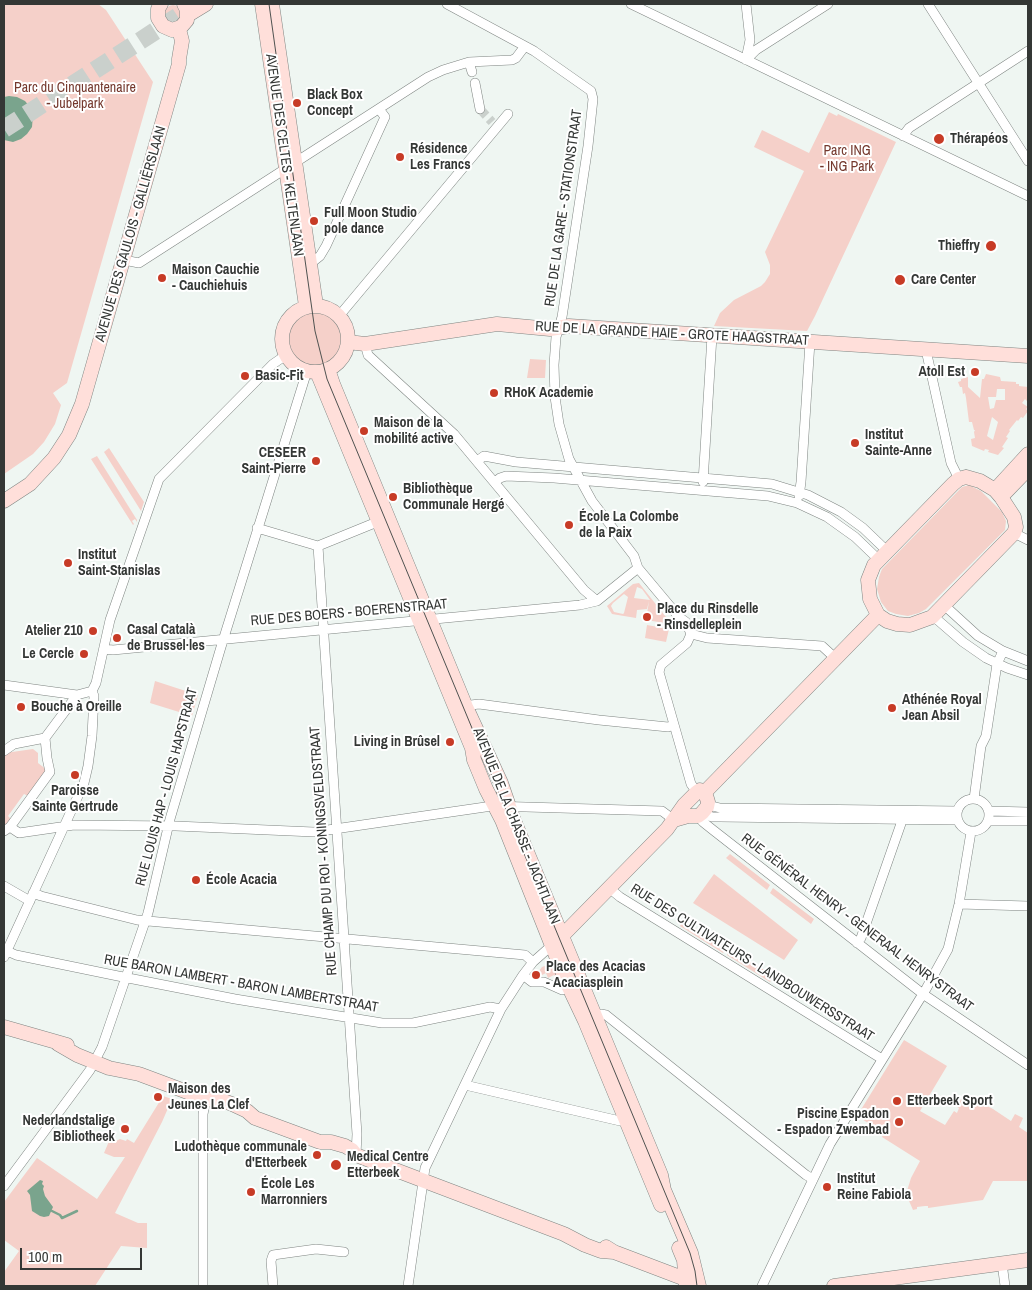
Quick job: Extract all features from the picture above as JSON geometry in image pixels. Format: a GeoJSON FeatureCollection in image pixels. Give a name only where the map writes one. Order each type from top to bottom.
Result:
{"type":"FeatureCollection","features":[{"type":"Feature","properties":{"kind":"street"},"geometry":{"type":"LineString","coordinates":[[160,4],[157,14],[160,23],[167,29],[206,4]]}},
{"type":"Feature","properties":{"kind":"street","name":"AVENUE DES CELTES - KELTENLAAN"},"geometry":{"type":"LineString","coordinates":[[262,4],[290,166],[311,306]]}},
{"type":"Feature","properties":{"kind":"street","name":"AVENUE DES CELTES - KELTENLAAN"},"geometry":{"type":"LineString","coordinates":[[272,4],[290,166]]}},
{"type":"Feature","properties":{"kind":"street","name":"RUE DE LA GARE - STATIONSTRAAT"},"geometry":{"type":"LineString","coordinates":[[447,4],[524,46],[584,85],[591,91],[594,99],[559,328],[556,337],[554,365],[555,397],[559,424],[569,459],[592,501],[634,556],[638,568]]}},
{"type":"Feature","properties":{"kind":"street"},"geometry":{"type":"LineString","coordinates":[[631,4],[1028,196]]}},
{"type":"Feature","properties":{"kind":"street"},"geometry":{"type":"LineString","coordinates":[[746,4],[750,40],[746,60]]}},
{"type":"Feature","properties":{"kind":"street"},"geometry":{"type":"LineString","coordinates":[[746,60],[756,50],[828,4]]}},
{"type":"Feature","properties":{"kind":"street"},"geometry":{"type":"LineString","coordinates":[[928,4],[1028,161]]}},
{"type":"Feature","properties":{"kind":"street","name":"AVENUE DES GAULOIS - GALLIËRSLAAN"},"geometry":{"type":"LineString","coordinates":[[4,501],[30,484],[54,458],[69,435],[82,404],[179,64],[178,59],[182,41],[180,33],[184,17]]}},
{"type":"Feature","properties":{"kind":"street"},"geometry":{"type":"LineString","coordinates":[[124,260],[139,263],[428,77],[469,62],[512,60],[516,58],[524,46]]}},
{"type":"Feature","properties":{"kind":"street"},"geometry":{"type":"LineString","coordinates":[[904,136],[909,128],[1028,51]]}},
{"type":"Feature","properties":{"kind":"street"},"geometry":{"type":"LineString","coordinates":[[469,62],[472,72]]}},
{"type":"Feature","properties":{"kind":"street"},"geometry":{"type":"LineString","coordinates":[[475,83],[480,110]]}},
{"type":"Feature","properties":{"kind":"street"},"geometry":{"type":"LineString","coordinates":[[304,261],[315,260],[326,246],[385,117],[379,109]]}},
{"type":"Feature","properties":{"kind":"street"},"geometry":{"type":"LineString","coordinates":[[339,316],[495,125],[508,114]]}},
{"type":"Feature","properties":{"kind":"street"},"geometry":{"type":"LineString","coordinates":[[311,306],[328,308],[339,316],[346,328],[348,342],[343,357],[336,364],[317,371],[294,365],[286,355],[281,339],[285,324],[294,312],[311,306]]}},
{"type":"Feature","properties":{"kind":"street","name":"RUE DE LA GRANDE HAIE - GROTE HAAGSTRAAT"},"geometry":{"type":"LineString","coordinates":[[348,342],[365,344],[497,324],[550,329],[568,326],[1028,356]]}},
{"type":"Feature","properties":{"kind":"street"},"geometry":{"type":"LineString","coordinates":[[702,490],[712,336]]}},
{"type":"Feature","properties":{"kind":"street"},"geometry":{"type":"LineString","coordinates":[[797,503],[800,492],[810,342]]}},
{"type":"Feature","properties":{"kind":"street"},"geometry":{"type":"LineString","coordinates":[[365,344],[368,355],[454,434],[584,590],[597,601],[638,568],[679,617],[686,622],[692,634],[708,638],[822,646],[835,658]]}},
{"type":"Feature","properties":{"kind":"street"},"geometry":{"type":"LineString","coordinates":[[926,350],[951,464],[959,479]]}},
{"type":"Feature","properties":{"kind":"street"},"geometry":{"type":"LineString","coordinates":[[5,954],[84,783],[92,736],[94,696],[92,691],[96,683],[110,620],[159,479],[274,364],[286,355]]}},
{"type":"Feature","properties":{"kind":"street","name":"AVENUE DE LA CHASSE - JACHTLAAN"},"geometry":{"type":"LineString","coordinates":[[317,371],[383,519],[462,709],[486,790],[502,806],[562,936],[590,1019],[690,1253],[695,1285]]}},
{"type":"Feature","properties":{"kind":"street","name":"RUE LOUIS HAP - LOUIS HAPSTRAAT"},"geometry":{"type":"LineString","coordinates":[[4,1186],[90,1070],[96,1058],[146,920],[168,826],[258,528],[317,371]]}},
{"type":"Feature","properties":{"kind":"street"},"geometry":{"type":"LineString","coordinates":[[998,493],[1028,454]]}},
{"type":"Feature","properties":{"kind":"street"},"geometry":{"type":"LineString","coordinates":[[477,461],[484,456],[516,462],[772,484],[800,492],[841,512],[863,528],[882,555]]}},
{"type":"Feature","properties":{"kind":"street"},"geometry":{"type":"LineString","coordinates":[[998,493],[1028,469]]}},
{"type":"Feature","properties":{"kind":"street"},"geometry":{"type":"LineString","coordinates":[[495,482],[500,478],[519,476],[760,495],[797,503],[815,511],[843,527],[882,555]]}},
{"type":"Feature","properties":{"kind":"street"},"geometry":{"type":"LineString","coordinates":[[966,477],[976,478],[998,493],[1010,508],[1014,517],[1016,527],[1014,534],[933,616],[910,625],[891,622],[878,616],[868,590],[870,572],[882,555],[959,479],[966,477]]}},
{"type":"Feature","properties":{"kind":"street"},"geometry":{"type":"LineString","coordinates":[[258,528],[318,546],[383,519]]}},
{"type":"Feature","properties":{"kind":"street"},"geometry":{"type":"LineString","coordinates":[[1014,534],[1028,540]]}},
{"type":"Feature","properties":{"kind":"street","name":"RUE CHAMP DU ROI - KONINGSVELDSTRAAT"},"geometry":{"type":"LineString","coordinates":[[318,546],[357,1134],[356,1155]]}},
{"type":"Feature","properties":{"kind":"street","name":"RUE DES BOERS - BOERENSTRAAT"},"geometry":{"type":"LineString","coordinates":[[104,648],[113,650],[580,605],[597,601]]}},
{"type":"Feature","properties":{"kind":"street"},"geometry":{"type":"LineString","coordinates":[[944,605],[978,636],[1003,651],[1028,661]]}},
{"type":"Feature","properties":{"kind":"street"},"geometry":{"type":"LineString","coordinates":[[408,1286],[425,1168],[501,1010],[523,975],[533,962],[552,946],[609,888],[694,808],[835,658],[878,616]]}},
{"type":"Feature","properties":{"kind":"street"},"geometry":{"type":"LineString","coordinates":[[933,616],[963,642],[997,664],[1028,675]]}},
{"type":"Feature","properties":{"kind":"street"},"geometry":{"type":"LineString","coordinates":[[692,634],[687,643],[661,665],[659,672],[691,784],[694,808]]}},
{"type":"Feature","properties":{"kind":"street"},"geometry":{"type":"LineString","coordinates":[[974,799],[981,746],[986,736],[997,664],[1003,651]]}},
{"type":"Feature","properties":{"kind":"street"},"geometry":{"type":"LineString","coordinates":[[4,685],[77,695],[92,691]]}},
{"type":"Feature","properties":{"kind":"street"},"geometry":{"type":"LineString","coordinates":[[77,695],[45,738],[46,758],[50,772],[7,829],[19,833],[74,825],[168,826],[314,832],[502,806],[662,811],[694,808],[712,817],[904,814],[957,816]]}},
{"type":"Feature","properties":{"kind":"street"},"geometry":{"type":"LineString","coordinates":[[462,709],[479,704],[598,720],[668,727],[674,725]]}},
{"type":"Feature","properties":{"kind":"street"},"geometry":{"type":"LineString","coordinates":[[4,750],[14,744],[45,738]]}},
{"type":"Feature","properties":{"kind":"street"},"geometry":{"type":"LineString","coordinates":[[974,799],[985,804],[989,811],[988,821],[983,828],[971,832],[961,827],[957,816],[965,801],[974,799]]}},
{"type":"Feature","properties":{"kind":"street","name":"AVENUE DE LA CHASSE - JACHTLAAN"},"geometry":{"type":"LineString","coordinates":[[502,806],[552,946],[570,988],[590,1019]]}},
{"type":"Feature","properties":{"kind":"street","name":"RUE GÉNÉRAL HENRY - GENERAAL HENRYSTRAAT"},"geometry":{"type":"LineString","coordinates":[[694,808],[702,822],[923,994],[1028,1065]]}},
{"type":"Feature","properties":{"kind":"street"},"geometry":{"type":"LineString","coordinates":[[989,811],[1028,812]]}},
{"type":"Feature","properties":{"kind":"street"},"geometry":{"type":"LineString","coordinates":[[857,943],[861,938],[904,814]]}},
{"type":"Feature","properties":{"kind":"street"},"geometry":{"type":"LineString","coordinates":[[988,821],[1028,821]]}},
{"type":"Feature","properties":{"kind":"street"},"geometry":{"type":"LineString","coordinates":[[762,1286],[830,1144],[923,994],[948,949],[959,904],[971,832]]}},
{"type":"Feature","properties":{"kind":"street"},"geometry":{"type":"LineString","coordinates":[[4,886],[31,897],[41,896],[146,920],[525,955],[533,962]]}},
{"type":"Feature","properties":{"kind":"street","name":"RUE DES CULTIVATEURS - LANDBOUWERSSTRAAT"},"geometry":{"type":"LineString","coordinates":[[609,888],[636,907],[882,1060]]}},
{"type":"Feature","properties":{"kind":"street"},"geometry":{"type":"LineString","coordinates":[[959,904],[1028,906]]}},
{"type":"Feature","properties":{"kind":"street","name":"RUE BARON LAMBERT - BARON LAMBERTSTRAAT"},"geometry":{"type":"LineString","coordinates":[[5,954],[235,999],[382,1023],[413,1023],[486,1007],[495,1007],[501,1010]]}},
{"type":"Feature","properties":{"kind":"street"},"geometry":{"type":"LineString","coordinates":[[523,975],[532,982],[544,982],[562,990],[570,988]]}},
{"type":"Feature","properties":{"kind":"street"},"geometry":{"type":"LineString","coordinates":[[590,1019],[600,1014],[606,1015],[813,1179]]}},
{"type":"Feature","properties":{"kind":"street"},"geometry":{"type":"LineString","coordinates":[[4,1020],[28,1033]]}},
{"type":"Feature","properties":{"kind":"street"},"geometry":{"type":"LineString","coordinates":[[4,1027],[58,1044],[85,1048],[96,1058],[118,1061],[139,1074],[206,1100],[220,1100],[232,1104],[247,1110],[255,1118],[320,1142],[331,1142],[345,1146],[356,1155],[564,1234],[585,1246],[614,1252],[695,1285]]}},
{"type":"Feature","properties":{"kind":"street"},"geometry":{"type":"LineString","coordinates":[[465,1085],[620,1121],[631,1118]]}},
{"type":"Feature","properties":{"kind":"street"},"geometry":{"type":"LineString","coordinates":[[203,1286],[203,1114],[206,1100]]}},
{"type":"Feature","properties":{"kind":"street"},"geometry":{"type":"LineString","coordinates":[[273,1286],[270,1262],[273,1255],[316,1249],[344,1252]]}},
{"type":"Feature","properties":{"kind":"street"},"geometry":{"type":"LineString","coordinates":[[834,1286],[906,1281],[1028,1260]]}},
{"type":"Feature","properties":{"kind":"street"},"geometry":{"type":"LineString","coordinates":[[1002,1263],[1005,1286]]}},
{"type":"Feature","properties":{"kind":"green space","name":"Parc du Cinquantenaire - Jubelpark"},"geometry":{"type":"Polygon","coordinates":[[[4,4],[98,4],[106,10],[153,82],[67,383],[53,393],[61,405],[55,424],[44,442],[33,454],[4,474],[4,4]]]}},
{"type":"Feature","properties":{"kind":"green space"},"geometry":{"type":"Polygon","coordinates":[[[169,5],[177,5],[182,10],[180,21],[169,23],[164,18],[164,10],[169,5]]]}},
{"type":"Feature","properties":{"kind":"green space","name":"Parc ING - ING Park"},"geometry":{"type":"Polygon","coordinates":[[[829,112],[837,116],[838,114],[896,142],[807,331],[714,326],[720,313],[734,300],[761,286],[770,274],[770,265],[765,252],[804,171],[754,147],[762,130],[809,153],[829,112]]]}},
{"type":"Feature","properties":{"kind":"green space"},"geometry":{"type":"Polygon","coordinates":[[[309,309],[321,309],[336,317],[344,332],[344,344],[336,359],[321,367],[309,367],[294,359],[286,344],[286,332],[294,317],[309,309]]]}},
{"type":"Feature","properties":{"kind":"green space"},"geometry":{"type":"Polygon","coordinates":[[[530,359],[546,360],[545,378],[527,378],[530,359]]]}},
{"type":"Feature","properties":{"kind":"green space"},"geometry":{"type":"Polygon","coordinates":[[[986,374],[1000,377],[1001,381],[1016,382],[1019,386],[1028,387],[1028,402],[1025,399],[1022,403],[1028,407],[1026,409],[1028,411],[1009,430],[1006,437],[1008,438],[1002,447],[1004,448],[998,455],[988,452],[989,450],[985,449],[984,451],[972,446],[971,439],[975,438],[975,430],[972,422],[969,422],[965,393],[963,394],[962,387],[960,387],[958,382],[968,377],[968,387],[980,398],[982,379],[984,379],[986,374]],[[997,389],[996,397],[988,397],[990,409],[994,408],[996,400],[1005,400],[1005,389],[997,389]],[[992,417],[987,436],[993,440],[998,422],[992,417]]]}},
{"type":"Feature","properties":{"kind":"green space"},"geometry":{"type":"Polygon","coordinates":[[[109,448],[144,502],[141,511],[104,452],[109,448]]]}},
{"type":"Feature","properties":{"kind":"green space"},"geometry":{"type":"Polygon","coordinates":[[[97,456],[137,520],[137,522],[135,519],[132,521],[133,525],[91,459],[97,456]]]}},
{"type":"Feature","properties":{"kind":"green space"},"geometry":{"type":"Polygon","coordinates":[[[969,485],[981,491],[1002,512],[1006,521],[1005,530],[926,609],[908,616],[888,611],[881,602],[877,589],[882,569],[962,487],[969,485]]]}},
{"type":"Feature","properties":{"kind":"green space"},"geometry":{"type":"Polygon","coordinates":[[[639,583],[666,617],[665,623],[646,620],[649,601],[647,609],[637,610],[636,618],[612,614],[607,606],[633,584],[639,583]],[[637,587],[634,598],[650,600],[642,589],[637,587]],[[624,594],[611,606],[614,612],[624,613],[628,597],[624,594]]]}},
{"type":"Feature","properties":{"kind":"green space"},"geometry":{"type":"Polygon","coordinates":[[[647,625],[669,629],[666,642],[645,638],[647,625]]]}},
{"type":"Feature","properties":{"kind":"green space"},"geometry":{"type":"Polygon","coordinates":[[[155,681],[198,695],[192,716],[150,703],[155,681]]]}},
{"type":"Feature","properties":{"kind":"green space"},"geometry":{"type":"Polygon","coordinates":[[[33,749],[38,753],[38,763],[47,770],[28,796],[24,794],[8,816],[11,819],[4,828],[4,755],[5,753],[33,749]]]}},
{"type":"Feature","properties":{"kind":"green space"},"geometry":{"type":"Polygon","coordinates":[[[730,854],[770,885],[767,890],[726,858],[730,854]]]}},
{"type":"Feature","properties":{"kind":"green space"},"geometry":{"type":"Polygon","coordinates":[[[714,874],[798,940],[784,960],[693,903],[714,874]]]}},
{"type":"Feature","properties":{"kind":"green space"},"geometry":{"type":"Polygon","coordinates":[[[773,888],[814,919],[811,924],[770,893],[773,888]]]}},
{"type":"Feature","properties":{"kind":"green space"},"geometry":{"type":"Polygon","coordinates":[[[683,921],[727,947],[723,953],[680,926],[683,921]]]}},
{"type":"Feature","properties":{"kind":"green space"},"geometry":{"type":"Polygon","coordinates":[[[730,949],[774,976],[770,982],[727,955],[730,949]]]}},
{"type":"Feature","properties":{"kind":"green space"},"geometry":{"type":"Polygon","coordinates":[[[553,963],[560,980],[557,981],[554,975],[548,978],[546,973],[538,977],[536,975],[542,967],[553,963]]]}},
{"type":"Feature","properties":{"kind":"green space"},"geometry":{"type":"Polygon","coordinates":[[[904,1040],[947,1066],[920,1111],[945,1125],[954,1111],[957,1113],[959,1108],[957,1107],[964,1094],[1011,1121],[1015,1114],[1023,1118],[1019,1127],[1028,1133],[1028,1181],[993,1181],[983,1200],[928,1208],[928,1206],[917,1207],[917,1209],[913,1210],[906,1194],[911,1178],[920,1161],[882,1137],[884,1133],[857,1116],[904,1040]]]}},
{"type":"Feature","properties":{"kind":"green space"},"geometry":{"type":"Polygon","coordinates":[[[163,1096],[172,1099],[115,1213],[138,1223],[147,1223],[147,1248],[121,1246],[95,1286],[4,1286],[4,1272],[19,1251],[4,1240],[4,1202],[37,1158],[97,1199],[125,1157],[114,1157],[104,1153],[110,1139],[126,1141],[127,1139],[134,1143],[163,1096]]]}},
{"type":"Feature","properties":{"kind":"shaded area"},"geometry":{"type":"Polygon","coordinates":[[[9,96],[25,101],[33,115],[32,127],[27,134],[13,142],[4,140],[4,97],[9,96]]]}},
{"type":"Feature","properties":{"kind":"shaded area"},"geometry":{"type":"Polygon","coordinates":[[[40,1180],[43,1181],[45,1196],[53,1207],[49,1216],[44,1217],[32,1211],[30,1195],[27,1191],[40,1180]]]}},
{"type":"Feature","properties":{"kind":"waterway"},"geometry":{"type":"LineString","coordinates":[[52,1211],[62,1218],[77,1211]]}},
{"type":"Feature","properties":{"kind":"tunnel"},"geometry":{"type":"LineString","coordinates":[[4,129],[197,4]]}},
{"type":"Feature","properties":{"kind":"tunnel"},"geometry":{"type":"LineString","coordinates":[[480,109],[492,122]]}},
{"type":"Feature","properties":{"kind":"tram line"},"geometry":{"type":"LineString","coordinates":[[269,4],[315,331],[327,379],[690,1253],[697,1286]]}},
{"type":"Feature","properties":{"kind":"place","name":"Black Box Concept"},"geometry":{"type":"Point","coordinates":[297,103]}},
{"type":"Feature","properties":{"kind":"place","name":"Thérapéos"},"geometry":{"type":"Point","coordinates":[939,139]}},
{"type":"Feature","properties":{"kind":"place","name":"Résidence Les Francs"},"geometry":{"type":"Point","coordinates":[400,157]}},
{"type":"Feature","properties":{"kind":"place","name":"Full Moon Studio pole dance"},"geometry":{"type":"Point","coordinates":[314,221]}},
{"type":"Feature","properties":{"kind":"place","name":"Thieffry"},"geometry":{"type":"Point","coordinates":[991,246]}},
{"type":"Feature","properties":{"kind":"place","name":"Maison Cauchie - Cauchiehuis"},"geometry":{"type":"Point","coordinates":[162,278]}},
{"type":"Feature","properties":{"kind":"place","name":"Care Center"},"geometry":{"type":"Point","coordinates":[900,280]}},
{"type":"Feature","properties":{"kind":"place","name":"Atoll Est"},"geometry":{"type":"Point","coordinates":[975,372]}},
{"type":"Feature","properties":{"kind":"place","name":"Basic-Fit"},"geometry":{"type":"Point","coordinates":[245,376]}},
{"type":"Feature","properties":{"kind":"place","name":"RHoK Academie"},"geometry":{"type":"Point","coordinates":[494,393]}},
{"type":"Feature","properties":{"kind":"place","name":"Maison de la mobilité active"},"geometry":{"type":"Point","coordinates":[364,431]}},
{"type":"Feature","properties":{"kind":"place","name":"Institut Sainte-Anne"},"geometry":{"type":"Point","coordinates":[855,443]}},
{"type":"Feature","properties":{"kind":"place","name":"CESEER Saint-Pierre"},"geometry":{"type":"Point","coordinates":[316,461]}},
{"type":"Feature","properties":{"kind":"place","name":"Bibliothèque Communale Hergé"},"geometry":{"type":"Point","coordinates":[393,497]}},
{"type":"Feature","properties":{"kind":"place","name":"École La Colombe de la Paix"},"geometry":{"type":"Point","coordinates":[569,525]}},
{"type":"Feature","properties":{"kind":"place","name":"Institut Saint-Stanislas"},"geometry":{"type":"Point","coordinates":[68,563]}},
{"type":"Feature","properties":{"kind":"place","name":"Place du Rinsdelle - Rinsdelleplein"},"geometry":{"type":"Point","coordinates":[647,617]}},
{"type":"Feature","properties":{"kind":"place","name":"Atelier 210"},"geometry":{"type":"Point","coordinates":[93,631]}},
{"type":"Feature","properties":{"kind":"place","name":"Casal Català de Brussel·les"},"geometry":{"type":"Point","coordinates":[117,638]}},
{"type":"Feature","properties":{"kind":"place","name":"Le Cercle"},"geometry":{"type":"Point","coordinates":[84,654]}},
{"type":"Feature","properties":{"kind":"place","name":"Bouche à Oreille"},"geometry":{"type":"Point","coordinates":[21,707]}},
{"type":"Feature","properties":{"kind":"place","name":"Athénée Royal Jean Absil"},"geometry":{"type":"Point","coordinates":[892,708]}},
{"type":"Feature","properties":{"kind":"place","name":"Living in Brûsel"},"geometry":{"type":"Point","coordinates":[450,742]}},
{"type":"Feature","properties":{"kind":"place","name":"Paroisse Sainte Gertrude"},"geometry":{"type":"Point","coordinates":[75,775]}},
{"type":"Feature","properties":{"kind":"place","name":"École Acacia"},"geometry":{"type":"Point","coordinates":[196,880]}},
{"type":"Feature","properties":{"kind":"place","name":"Place des Acacias - Acaciasplein"},"geometry":{"type":"Point","coordinates":[536,975]}},
{"type":"Feature","properties":{"kind":"place","name":"Maison des Jeunes La Clef"},"geometry":{"type":"Point","coordinates":[158,1097]}},
{"type":"Feature","properties":{"kind":"place","name":"Etterbeek Sport"},"geometry":{"type":"Point","coordinates":[897,1101]}},
{"type":"Feature","properties":{"kind":"place","name":"Piscine Espadon - Espadon Zwembad"},"geometry":{"type":"Point","coordinates":[899,1122]}},
{"type":"Feature","properties":{"kind":"place","name":"Nederlandstalige Bibliotheek"},"geometry":{"type":"Point","coordinates":[125,1129]}},
{"type":"Feature","properties":{"kind":"place","name":"Ludothèque communale d'Etterbeek"},"geometry":{"type":"Point","coordinates":[317,1155]}},
{"type":"Feature","properties":{"kind":"place","name":"Medical Centre Etterbeek"},"geometry":{"type":"Point","coordinates":[336,1165]}},
{"type":"Feature","properties":{"kind":"place","name":"Institut Reine Fabiola"},"geometry":{"type":"Point","coordinates":[827,1187]}},
{"type":"Feature","properties":{"kind":"place","name":"École Les Marronniers"},"geometry":{"type":"Point","coordinates":[251,1192]}}]}
